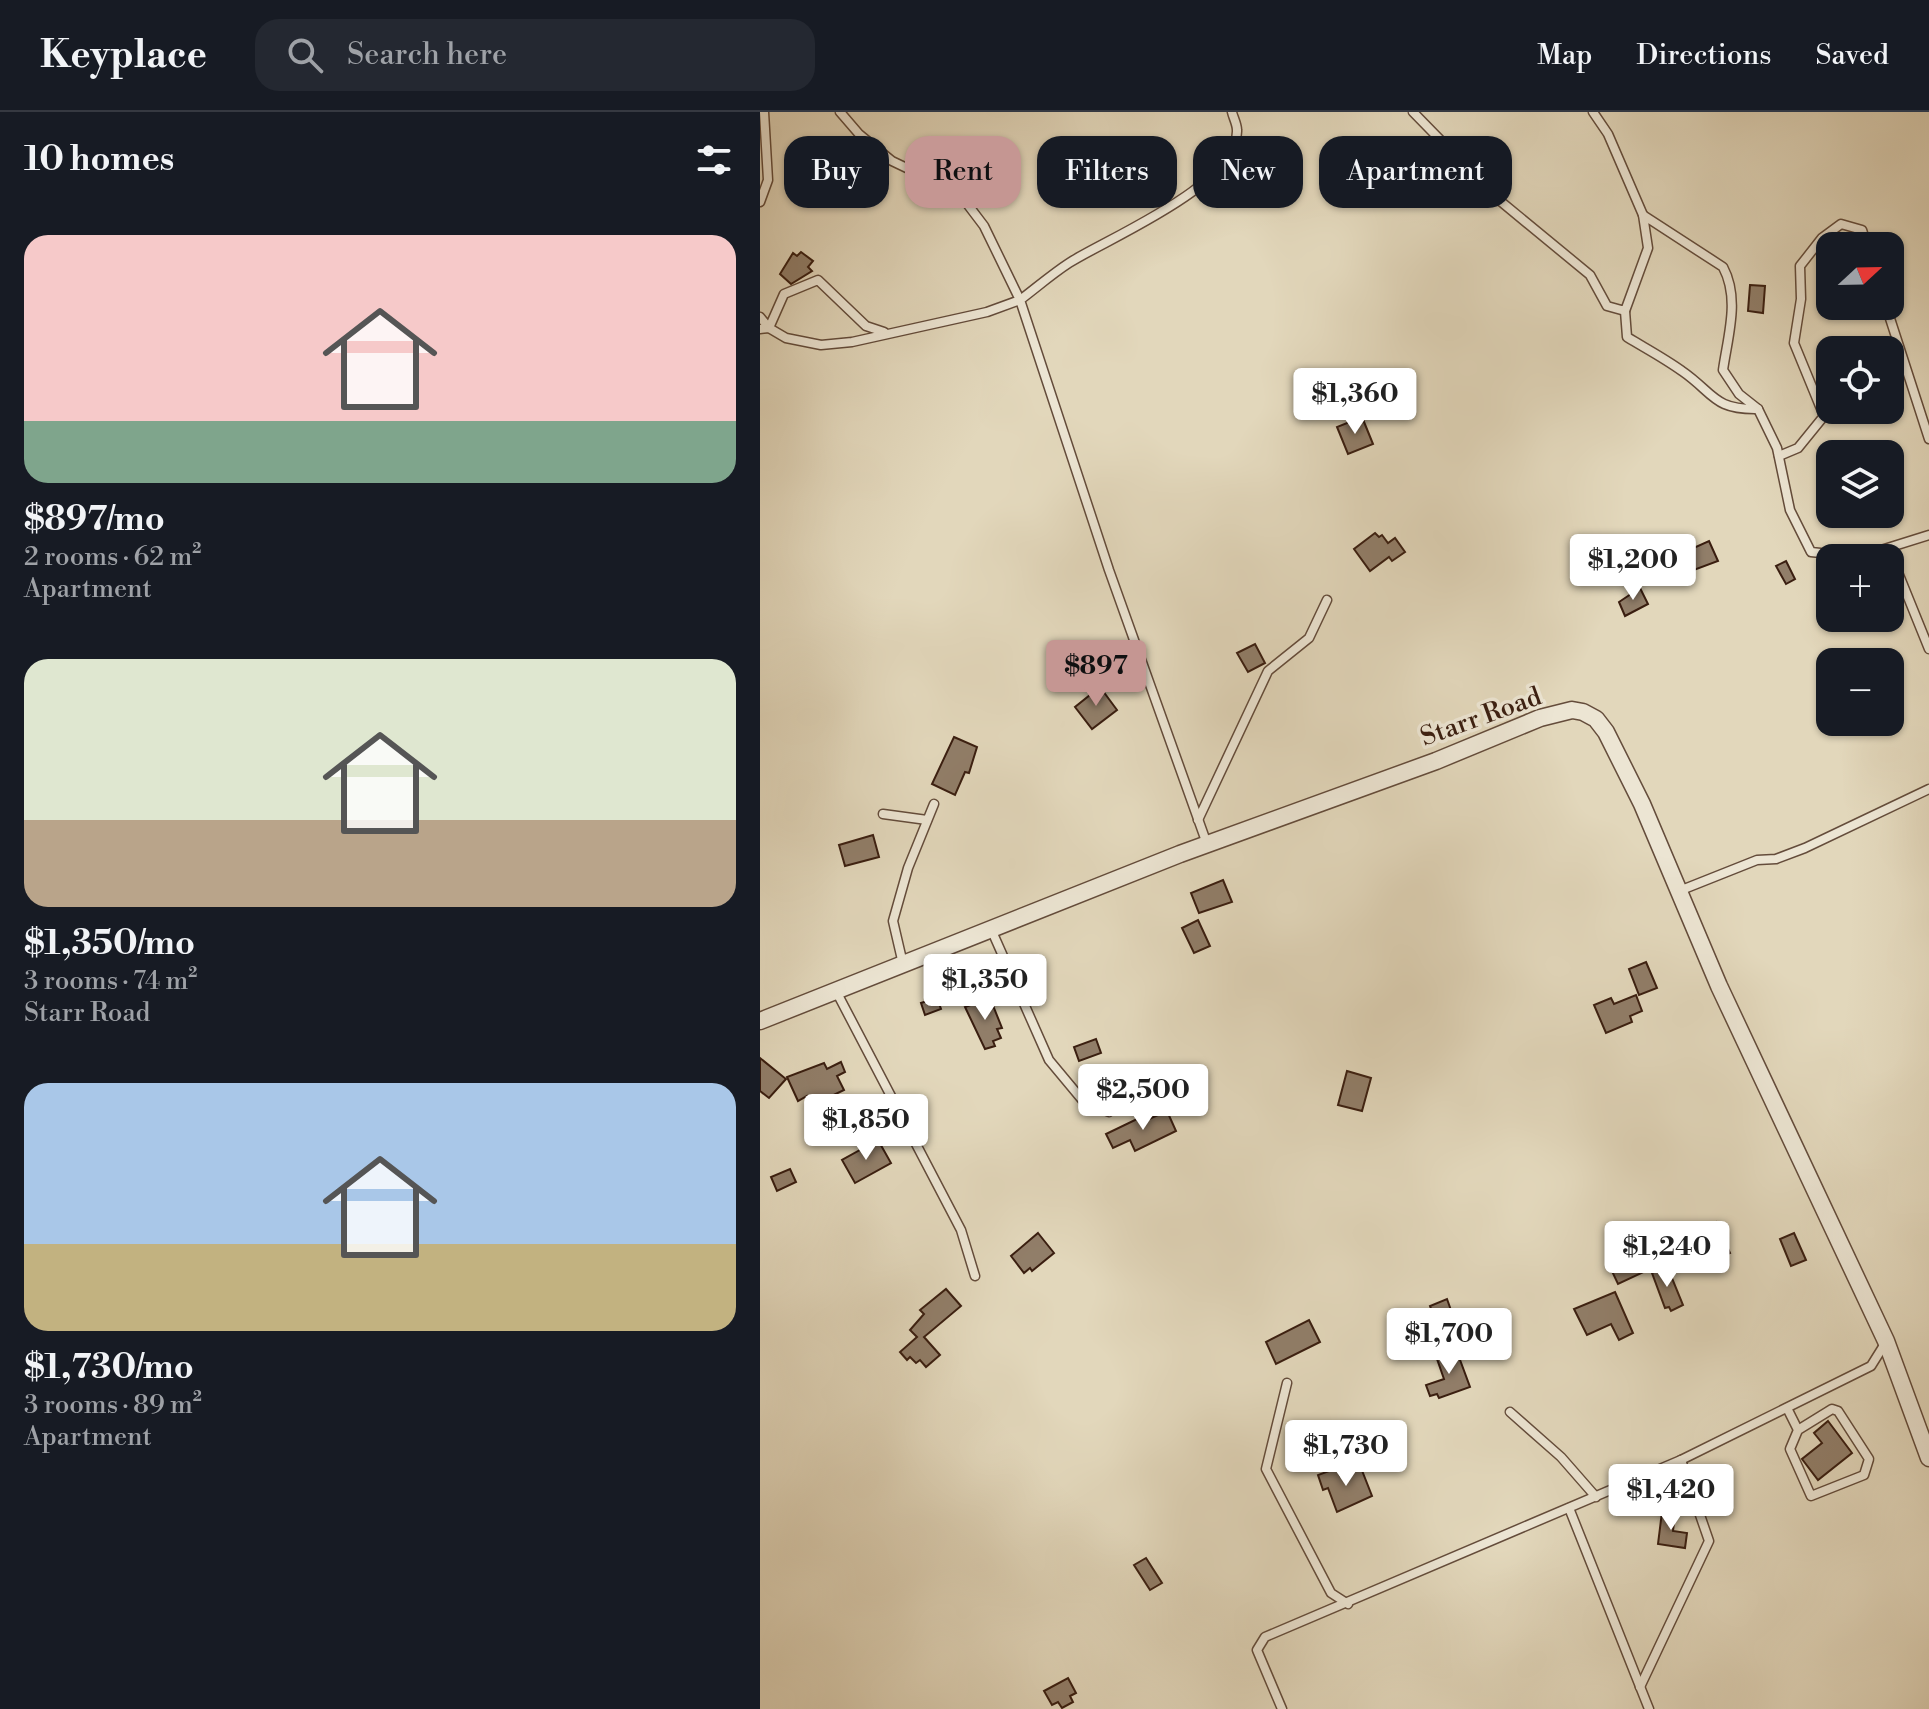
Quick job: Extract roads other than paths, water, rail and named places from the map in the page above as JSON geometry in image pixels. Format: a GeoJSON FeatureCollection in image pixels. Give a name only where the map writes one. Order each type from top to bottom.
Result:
{"type":"FeatureCollection","features":[{"type":"Feature","properties":{"kind":"street","name":"Starr Road"},"geometry":{"type":"LineString","coordinates":[[760,1021],[1207,844],[1540,718],[1572,710],[1596,719],[1606,732],[1719,986],[1886,1341],[1929,1458]]}},
{"type":"Feature","properties":{"kind":"lane"},"geometry":{"type":"LineString","coordinates":[[760,202],[768,180],[764,112]]}},
{"type":"Feature","properties":{"kind":"lane"},"geometry":{"type":"LineString","coordinates":[[840,112],[859,134],[892,161],[959,193],[984,226],[1020,300],[1109,570],[1207,844]]}},
{"type":"Feature","properties":{"kind":"lane"},"geometry":{"type":"LineString","coordinates":[[760,317],[764,328],[786,338],[821,345],[852,342],[884,332],[987,312],[1020,300],[1069,263],[1138,228],[1189,195],[1229,156],[1237,131],[1232,112]]}},
{"type":"Feature","properties":{"kind":"lane"},"geometry":{"type":"LineString","coordinates":[[1413,112],[1499,200],[1590,275],[1607,306],[1625,311]]}},
{"type":"Feature","properties":{"kind":"lane"},"geometry":{"type":"LineString","coordinates":[[1593,112],[1608,134],[1643,215],[1648,248],[1625,311],[1627,337],[1684,372],[1717,404],[1734,410],[1758,409]]}},
{"type":"Feature","properties":{"kind":"lane"},"geometry":{"type":"LineString","coordinates":[[1643,215],[1723,267],[1730,280],[1733,301],[1723,370],[1739,394],[1758,409],[1779,456],[1790,510],[1811,552],[1816,552]]}},
{"type":"Feature","properties":{"kind":"lane"},"geometry":{"type":"LineString","coordinates":[[1830,232],[1841,224],[1863,232]]}},
{"type":"Feature","properties":{"kind":"lane"},"geometry":{"type":"LineString","coordinates":[[1779,456],[1798,448],[1824,416],[1794,343],[1801,299],[1800,266],[1816,246]]}},
{"type":"Feature","properties":{"kind":"lane"},"geometry":{"type":"LineString","coordinates":[[764,328],[784,294],[818,280],[866,326],[884,332]]}},
{"type":"Feature","properties":{"kind":"lane"},"geometry":{"type":"LineString","coordinates":[[1891,320],[1929,439]]}},
{"type":"Feature","properties":{"kind":"lane"},"geometry":{"type":"LineString","coordinates":[[1903,544],[1929,535]]}},
{"type":"Feature","properties":{"kind":"lane"},"geometry":{"type":"LineString","coordinates":[[1904,587],[1929,649]]}},
{"type":"Feature","properties":{"kind":"lane"},"geometry":{"type":"LineString","coordinates":[[1198,820],[1268,671],[1309,638],[1327,600]]}},
{"type":"Feature","properties":{"kind":"lane"},"geometry":{"type":"LineString","coordinates":[[1918,621],[1929,616]]}},
{"type":"Feature","properties":{"kind":"lane"},"geometry":{"type":"LineString","coordinates":[[1679,891],[1757,860],[1776,859],[1805,848],[1929,789]]}},
{"type":"Feature","properties":{"kind":"lane"},"geometry":{"type":"LineString","coordinates":[[903,964],[893,921],[908,868],[934,804]]}},
{"type":"Feature","properties":{"kind":"lane"},"geometry":{"type":"LineString","coordinates":[[883,814],[927,820]]}},
{"type":"Feature","properties":{"kind":"lane"},"geometry":{"type":"LineString","coordinates":[[991,929],[1049,1060],[1084,1102],[1109,1112]]}},
{"type":"Feature","properties":{"kind":"lane"},"geometry":{"type":"LineString","coordinates":[[836,991],[961,1230],[975,1276]]}},
{"type":"Feature","properties":{"kind":"lane"},"geometry":{"type":"LineString","coordinates":[[1282,1709],[1257,1650],[1265,1637],[1681,1460],[1871,1366],[1886,1341]]}},
{"type":"Feature","properties":{"kind":"lane"},"geometry":{"type":"LineString","coordinates":[[1287,1383],[1266,1469],[1331,1593],[1348,1604]]}},
{"type":"Feature","properties":{"kind":"lane"},"geometry":{"type":"LineString","coordinates":[[1787,1408],[1798,1430],[1790,1449],[1811,1496],[1864,1475],[1868,1469],[1869,1459],[1838,1411],[1832,1409],[1824,1412],[1798,1430]]}},
{"type":"Feature","properties":{"kind":"lane"},"geometry":{"type":"LineString","coordinates":[[1510,1412],[1561,1457],[1596,1497]]}},
{"type":"Feature","properties":{"kind":"lane"},"geometry":{"type":"LineString","coordinates":[[1640,1687],[1709,1541],[1681,1460]]}},
{"type":"Feature","properties":{"kind":"lane"},"geometry":{"type":"LineString","coordinates":[[1569,1508],[1649,1709]]}}]}
